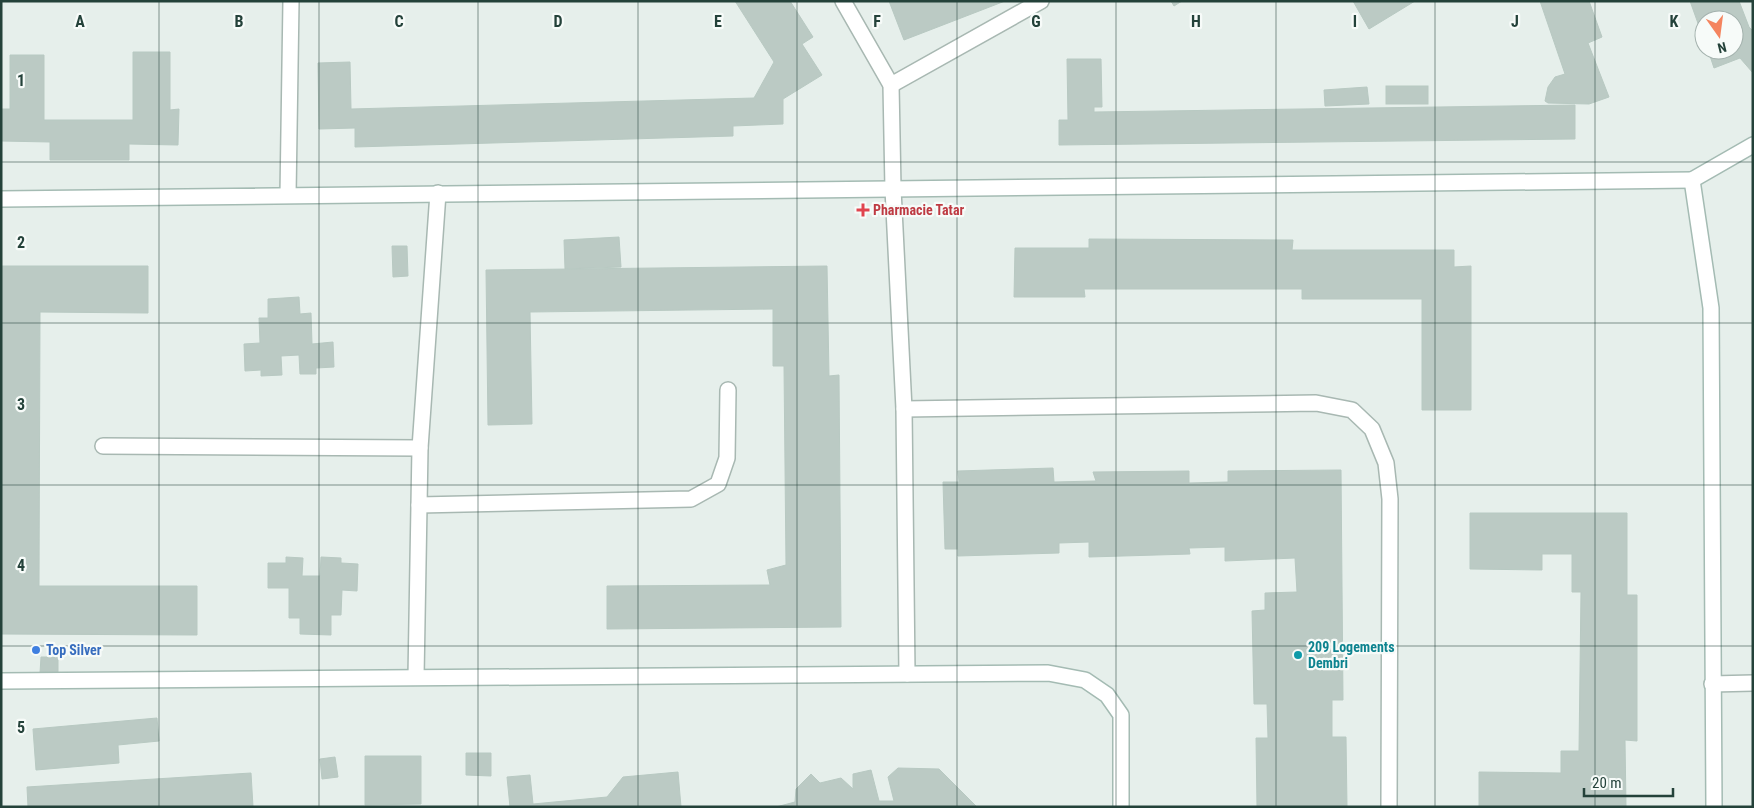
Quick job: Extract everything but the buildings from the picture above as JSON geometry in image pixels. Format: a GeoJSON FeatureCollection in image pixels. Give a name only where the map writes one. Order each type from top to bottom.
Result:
{"type":"FeatureCollection","features":[{"type":"Feature","properties":{"kind":"street"},"geometry":{"type":"LineString","coordinates":[[288,195],[291,1]]}},
{"type":"Feature","properties":{"kind":"street"},"geometry":{"type":"LineString","coordinates":[[843,1],[891,85],[893,189],[904,409],[907,674]]}},
{"type":"Feature","properties":{"kind":"street"},"geometry":{"type":"LineString","coordinates":[[891,85],[1041,1]]}},
{"type":"Feature","properties":{"kind":"street"},"geometry":{"type":"LineString","coordinates":[[1,200],[438,193],[1692,180],[1753,145]]}},
{"type":"Feature","properties":{"kind":"street"},"geometry":{"type":"LineString","coordinates":[[1692,180],[1711,308],[1714,807]]}},
{"type":"Feature","properties":{"kind":"street"},"geometry":{"type":"LineString","coordinates":[[416,677],[420,448],[438,193]]}},
{"type":"Feature","properties":{"kind":"street"},"geometry":{"type":"LineString","coordinates":[[419,505],[691,499],[718,484],[727,458],[728,390]]}},
{"type":"Feature","properties":{"kind":"street"},"geometry":{"type":"LineString","coordinates":[[904,409],[1316,403],[1352,410],[1372,429],[1376,438],[1386,463],[1390,499],[1389,807]]}},
{"type":"Feature","properties":{"kind":"street"},"geometry":{"type":"LineString","coordinates":[[103,446],[420,448]]}},
{"type":"Feature","properties":{"kind":"street"},"geometry":{"type":"LineString","coordinates":[[1,681],[1048,673],[1085,680],[1107,695],[1121,715],[1121,807]]}},
{"type":"Feature","properties":{"kind":"street"},"geometry":{"type":"LineString","coordinates":[[1712,684],[1753,683]]}},
{"type":"Feature","properties":{"kind":"place","name":"Pharmacie Tatar"},"geometry":{"type":"Point","coordinates":[863,210]}},
{"type":"Feature","properties":{"kind":"place","name":"Top Silver"},"geometry":{"type":"Point","coordinates":[36,650]}},
{"type":"Feature","properties":{"kind":"place","name":"209 Logements Dembri"},"geometry":{"type":"Point","coordinates":[1298,655]}}]}
